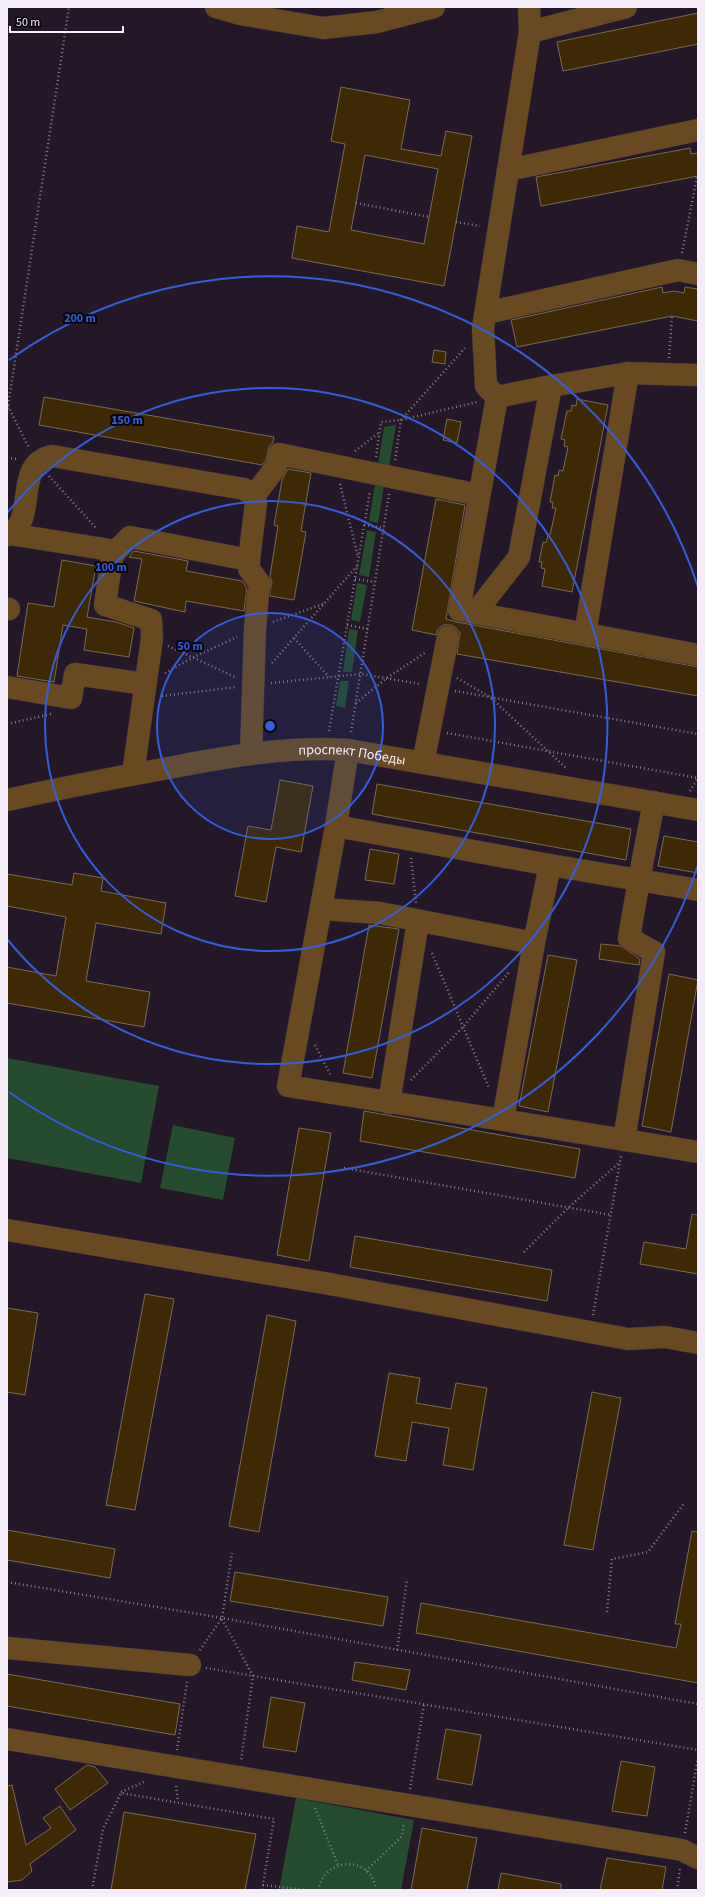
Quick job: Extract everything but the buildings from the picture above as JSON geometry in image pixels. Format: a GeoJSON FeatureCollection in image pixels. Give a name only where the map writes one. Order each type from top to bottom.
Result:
{"type":"FeatureCollection","features":[{"type":"Feature","properties":{"kind":"street"},"geometry":{"type":"LineString","coordinates":[[216,7],[240,14],[323,28],[377,22],[434,7]]}},
{"type":"Feature","properties":{"kind":"street"},"geometry":{"type":"LineString","coordinates":[[497,398],[486,386],[484,320],[530,32],[530,7]]}},
{"type":"Feature","properties":{"kind":"street"},"geometry":{"type":"LineString","coordinates":[[530,32],[621,8]]}},
{"type":"Feature","properties":{"kind":"street"},"geometry":{"type":"LineString","coordinates":[[508,170],[698,130]]}},
{"type":"Feature","properties":{"kind":"street"},"geometry":{"type":"LineString","coordinates":[[484,320],[688,272]]}},
{"type":"Feature","properties":{"kind":"street"},"geometry":{"type":"LineString","coordinates":[[497,398],[551,386],[628,373],[698,375]]}},
{"type":"Feature","properties":{"kind":"street"},"geometry":{"type":"LineString","coordinates":[[585,634],[628,373]]}},
{"type":"Feature","properties":{"kind":"street"},"geometry":{"type":"LineString","coordinates":[[458,621],[519,557],[551,386]]}},
{"type":"Feature","properties":{"kind":"street"},"geometry":{"type":"LineString","coordinates":[[423,763],[441,668],[458,621],[497,398]]}},
{"type":"Feature","properties":{"kind":"street"},"geometry":{"type":"LineString","coordinates":[[251,754],[255,629],[259,589],[249,570],[249,560],[256,513],[254,496],[277,464],[279,454],[479,495]]}},
{"type":"Feature","properties":{"kind":"street"},"geometry":{"type":"LineString","coordinates":[[8,534],[17,527],[22,516],[32,468],[36,462],[43,458],[52,456],[244,489],[254,496]]}},
{"type":"Feature","properties":{"kind":"street"},"geometry":{"type":"LineString","coordinates":[[8,534],[116,551]]}},
{"type":"Feature","properties":{"kind":"street"},"geometry":{"type":"LineString","coordinates":[[133,774],[152,638],[151,620],[105,605],[112,556],[130,537],[249,560]]}},
{"type":"Feature","properties":{"kind":"street"},"geometry":{"type":"LineString","coordinates":[[458,621],[585,634],[698,655]]}},
{"type":"Feature","properties":{"kind":"street"},"geometry":{"type":"LineString","coordinates":[[7,687],[71,698],[75,674],[145,684]]}},
{"type":"Feature","properties":{"kind":"street","name":"проспект Победы"},"geometry":{"type":"LineString","coordinates":[[7,800],[228,756],[326,749],[348,750],[698,810]]}},
{"type":"Feature","properties":{"kind":"street"},"geometry":{"type":"LineString","coordinates":[[348,750],[336,826],[288,1086],[698,1152]]}},
{"type":"Feature","properties":{"kind":"street"},"geometry":{"type":"LineString","coordinates":[[633,1141],[654,952],[628,938],[654,802]]}},
{"type":"Feature","properties":{"kind":"street"},"geometry":{"type":"LineString","coordinates":[[336,826],[698,890]]}},
{"type":"Feature","properties":{"kind":"street"},"geometry":{"type":"LineString","coordinates":[[503,1120],[534,944],[550,865]]}},
{"type":"Feature","properties":{"kind":"street"},"geometry":{"type":"LineString","coordinates":[[321,909],[380,913],[534,944]]}},
{"type":"Feature","properties":{"kind":"street"},"geometry":{"type":"LineString","coordinates":[[389,1103],[418,921]]}},
{"type":"Feature","properties":{"kind":"street"},"geometry":{"type":"LineString","coordinates":[[7,1230],[324,1283],[628,1339],[665,1337],[698,1343]]}},
{"type":"Feature","properties":{"kind":"street"},"geometry":{"type":"LineString","coordinates":[[7,1648],[190,1665]]}},
{"type":"Feature","properties":{"kind":"street"},"geometry":{"type":"LineString","coordinates":[[7,1740],[238,1777],[690,1854]]}},
{"type":"Feature","properties":{"kind":"path"},"geometry":{"type":"LineString","coordinates":[[7,413],[69,7]]}},
{"type":"Feature","properties":{"kind":"path"},"geometry":{"type":"LineString","coordinates":[[688,272],[697,176]]}},
{"type":"Feature","properties":{"kind":"path"},"geometry":{"type":"LineString","coordinates":[[356,203],[429,217]]}},
{"type":"Feature","properties":{"kind":"path"},"geometry":{"type":"LineString","coordinates":[[456,222],[499,229]]}},
{"type":"Feature","properties":{"kind":"path"},"geometry":{"type":"LineString","coordinates":[[668,374],[672,316]]}},
{"type":"Feature","properties":{"kind":"path"},"geometry":{"type":"LineString","coordinates":[[326,749],[364,525],[401,420],[484,320]]}},
{"type":"Feature","properties":{"kind":"path"},"geometry":{"type":"LineString","coordinates":[[348,750],[384,528],[380,432],[381,422],[401,420],[497,398]]}},
{"type":"Feature","properties":{"kind":"path"},"geometry":{"type":"LineString","coordinates":[[8,405],[36,462],[116,551]]}},
{"type":"Feature","properties":{"kind":"path"},"geometry":{"type":"LineString","coordinates":[[358,560],[336,465],[380,432]]}},
{"type":"Feature","properties":{"kind":"path"},"geometry":{"type":"LineString","coordinates":[[364,525],[384,528]]}},
{"type":"Feature","properties":{"kind":"path"},"geometry":{"type":"LineString","coordinates":[[152,638],[192,658],[253,685],[357,566]]}},
{"type":"Feature","properties":{"kind":"path"},"geometry":{"type":"LineString","coordinates":[[355,579],[375,582]]}},
{"type":"Feature","properties":{"kind":"path"},"geometry":{"type":"LineString","coordinates":[[145,684],[192,658],[255,629],[324,603]]}},
{"type":"Feature","properties":{"kind":"path"},"geometry":{"type":"LineString","coordinates":[[356,703],[458,621]]}},
{"type":"Feature","properties":{"kind":"path"},"geometry":{"type":"LineString","coordinates":[[347,625],[368,629]]}},
{"type":"Feature","properties":{"kind":"path"},"geometry":{"type":"LineString","coordinates":[[294,638],[329,677]]}},
{"type":"Feature","properties":{"kind":"path"},"geometry":{"type":"LineString","coordinates":[[441,668],[490,697],[569,771]]}},
{"type":"Feature","properties":{"kind":"path"},"geometry":{"type":"LineString","coordinates":[[7,724],[53,714]]}},
{"type":"Feature","properties":{"kind":"path"},"geometry":{"type":"LineString","coordinates":[[429,730],[698,778]]}},
{"type":"Feature","properties":{"kind":"path"},"geometry":{"type":"LineString","coordinates":[[408,839],[418,921]]}},
{"type":"Feature","properties":{"kind":"path"},"geometry":{"type":"LineString","coordinates":[[430,949],[491,1091]]}},
{"type":"Feature","properties":{"kind":"path"},"geometry":{"type":"LineString","coordinates":[[410,1081],[463,1026],[514,967]]}},
{"type":"Feature","properties":{"kind":"path"},"geometry":{"type":"LineString","coordinates":[[314,1043],[328,1071],[333,1077]]}},
{"type":"Feature","properties":{"kind":"path"},"geometry":{"type":"LineString","coordinates":[[524,1252],[569,1207],[620,1162],[633,1141]]}},
{"type":"Feature","properties":{"kind":"path"},"geometry":{"type":"LineString","coordinates":[[590,1332],[620,1162],[633,1141]]}},
{"type":"Feature","properties":{"kind":"path"},"geometry":{"type":"LineString","coordinates":[[344,1168],[611,1215]]}},
{"type":"Feature","properties":{"kind":"path"},"geometry":{"type":"LineString","coordinates":[[607,1612],[612,1559],[648,1552],[685,1502]]}},
{"type":"Feature","properties":{"kind":"path"},"geometry":{"type":"LineString","coordinates":[[397,1650],[407,1580]]}},
{"type":"Feature","properties":{"kind":"path"},"geometry":{"type":"LineString","coordinates":[[7,1582],[222,1618],[698,1704]]}},
{"type":"Feature","properties":{"kind":"path"},"geometry":{"type":"LineString","coordinates":[[222,1618],[253,1676],[238,1777]]}},
{"type":"Feature","properties":{"kind":"path"},"geometry":{"type":"LineString","coordinates":[[190,1665],[698,1750]]}},
{"type":"Feature","properties":{"kind":"path"},"geometry":{"type":"LineString","coordinates":[[366,1871],[402,1836],[424,1704]]}},
{"type":"Feature","properties":{"kind":"path"},"geometry":{"type":"LineString","coordinates":[[677,1890],[690,1854],[698,1757]]}},
{"type":"Feature","properties":{"kind":"path"},"geometry":{"type":"LineString","coordinates":[[308,1790],[338,1865]]}},
{"type":"Feature","properties":{"kind":"path"},"geometry":{"type":"LineString","coordinates":[[92,1890],[103,1829],[121,1792],[274,1819],[262,1890]]}},
{"type":"Feature","properties":{"kind":"path"},"geometry":{"type":"LineString","coordinates":[[318,1890],[322,1877],[328,1871],[338,1865],[352,1864],[366,1871],[373,1879],[376,1890]]}},
{"type":"Feature","properties":{"kind":"path"},"geometry":{"type":"LineString","coordinates":[[263,1886],[305,1890]]}},
{"type":"Feature","properties":{"kind":"green space"},"geometry":{"type":"Polygon","coordinates":[[[396,425],[388,473],[377,471],[384,427],[396,425]]]}},
{"type":"Feature","properties":{"kind":"green space"},"geometry":{"type":"Polygon","coordinates":[[[376,478],[385,480],[378,523],[369,521],[376,478]]]}},
{"type":"Feature","properties":{"kind":"green space"},"geometry":{"type":"Polygon","coordinates":[[[367,530],[376,532],[369,577],[359,575],[367,530]]]}},
{"type":"Feature","properties":{"kind":"green space"},"geometry":{"type":"Polygon","coordinates":[[[357,583],[367,585],[360,622],[351,620],[357,583]]]}},
{"type":"Feature","properties":{"kind":"green space"},"geometry":{"type":"Polygon","coordinates":[[[349,629],[358,630],[352,672],[343,672],[349,629]]]}},
{"type":"Feature","properties":{"kind":"green space"},"geometry":{"type":"Polygon","coordinates":[[[340,681],[349,681],[345,708],[336,706],[340,681]]]}},
{"type":"Feature","properties":{"kind":"green space"},"geometry":{"type":"Polygon","coordinates":[[[7,1058],[159,1086],[141,1183],[7,1158],[7,1058]]]}},
{"type":"Feature","properties":{"kind":"green space"},"geometry":{"type":"Polygon","coordinates":[[[173,1125],[235,1138],[223,1200],[160,1188],[173,1125]]]}},
{"type":"Feature","properties":{"kind":"green space"},"geometry":{"type":"Polygon","coordinates":[[[296,1798],[414,1820],[401,1890],[279,1890],[296,1798]]]}}]}
